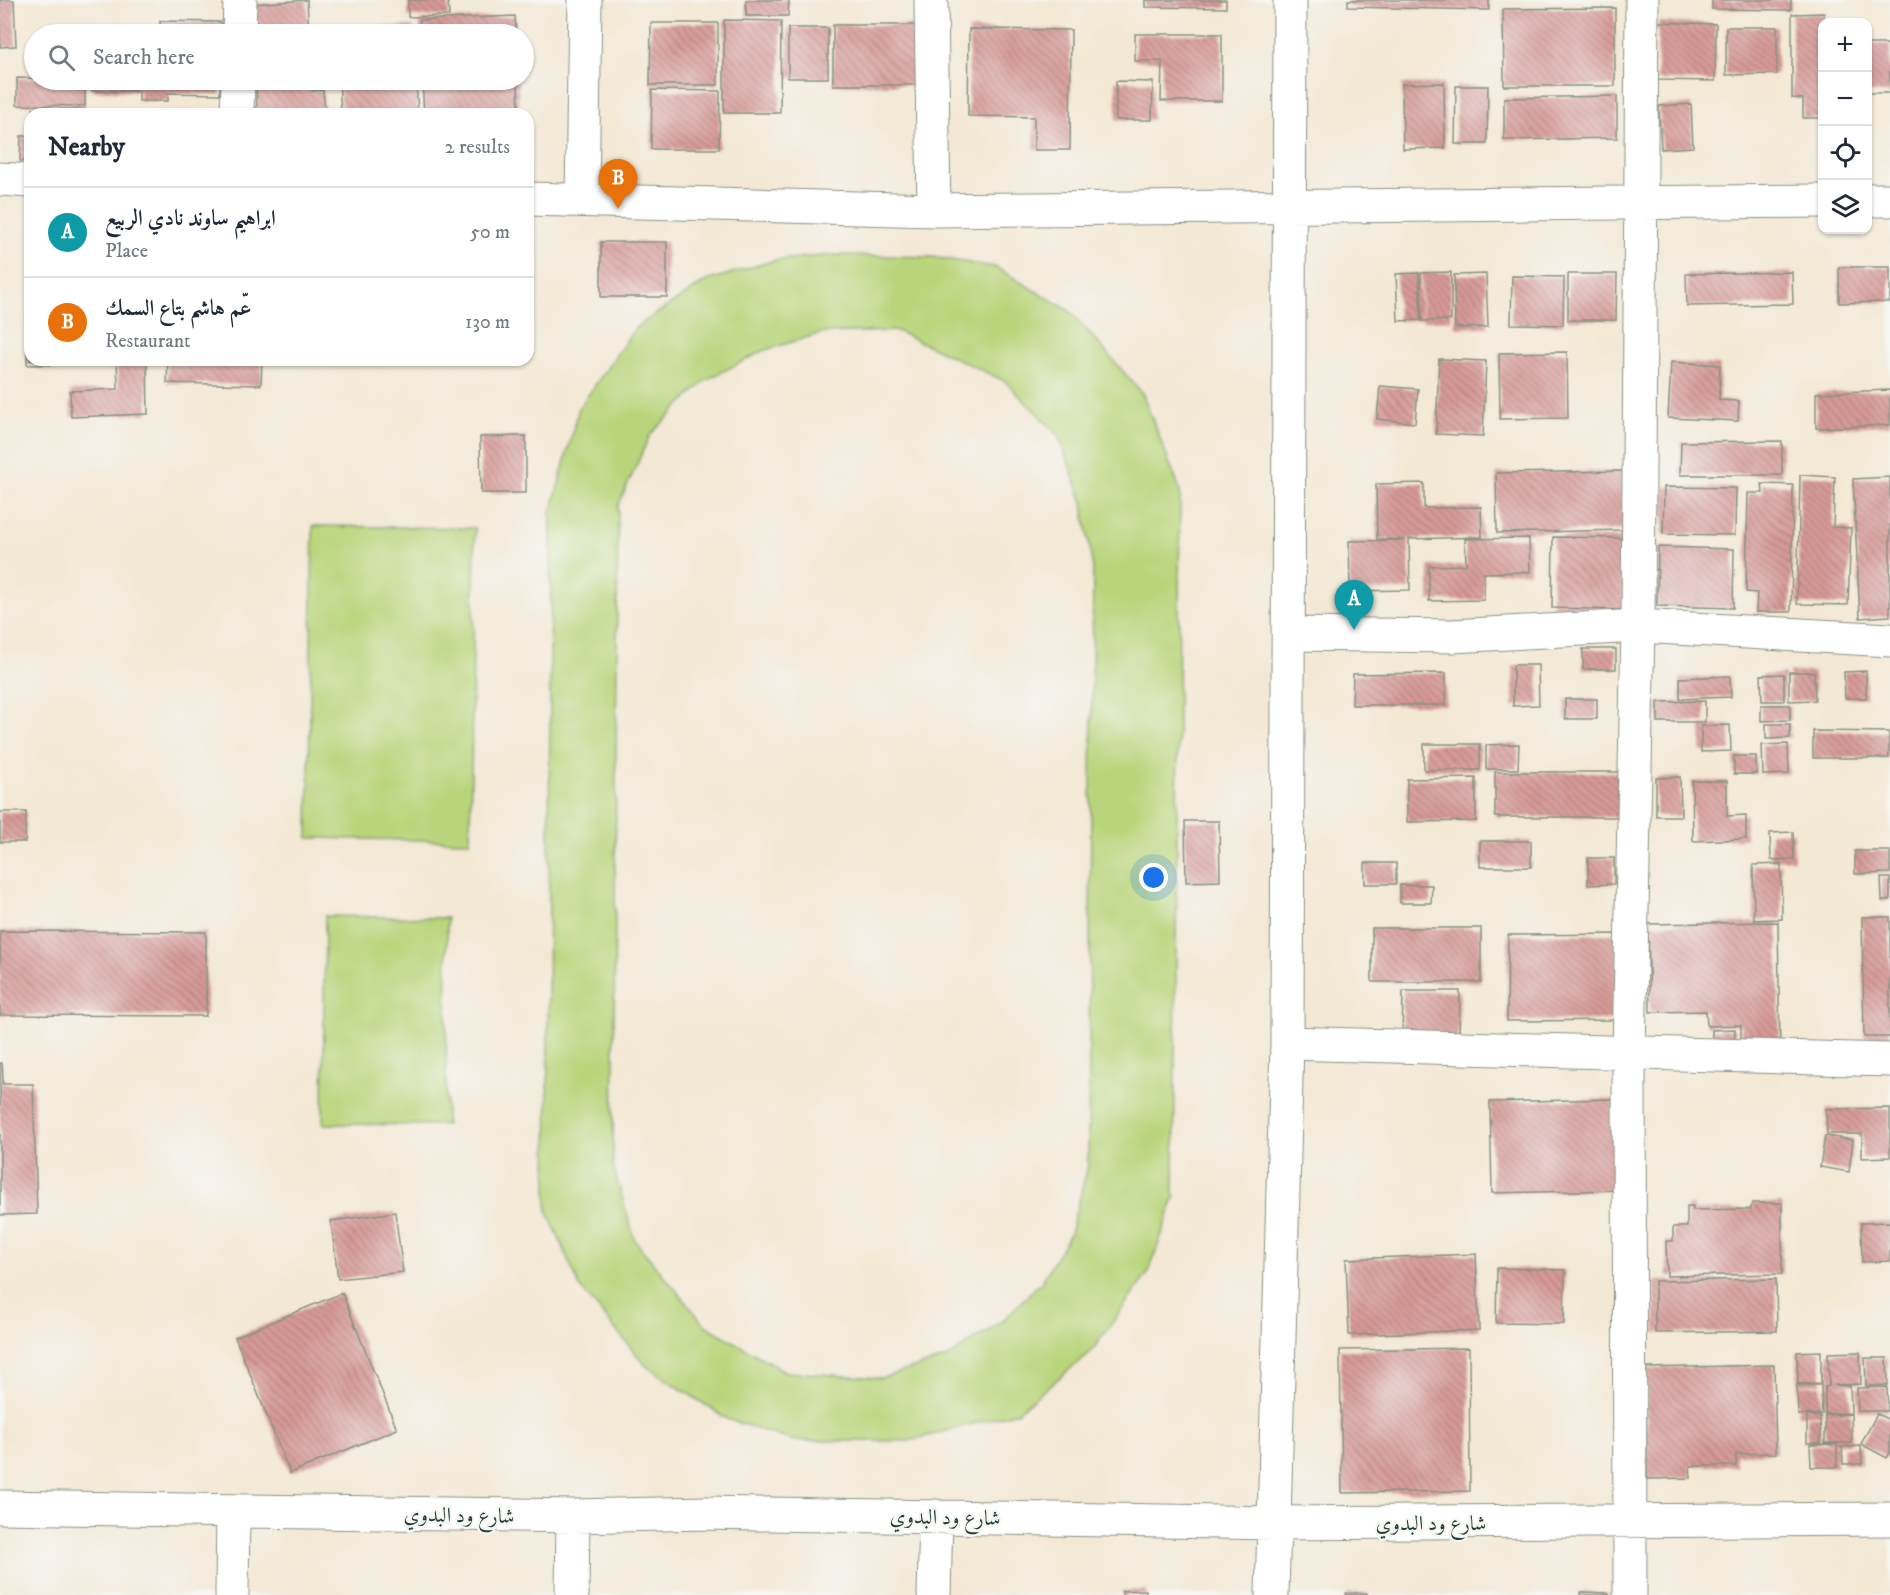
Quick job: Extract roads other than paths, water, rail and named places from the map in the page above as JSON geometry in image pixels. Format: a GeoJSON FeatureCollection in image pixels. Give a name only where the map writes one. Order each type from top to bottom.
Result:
{"type":"FeatureCollection","features":[{"type":"Feature","properties":{"kind":"street"},"geometry":{"type":"LineString","coordinates":[[239,24],[240,0]]}},
{"type":"Feature","properties":{"kind":"street"},"geometry":{"type":"LineString","coordinates":[[582,199],[585,0]]}},
{"type":"Feature","properties":{"kind":"street"},"geometry":{"type":"LineString","coordinates":[[931,0],[934,210]]}},
{"type":"Feature","properties":{"kind":"street"},"geometry":{"type":"LineString","coordinates":[[1272,1595],[1287,1043],[1290,0]]}},
{"type":"Feature","properties":{"kind":"street"},"geometry":{"type":"LineString","coordinates":[[1630,1595],[1632,1522],[1629,1053],[1638,626],[1642,0]]}},
{"type":"Feature","properties":{"kind":"street"},"geometry":{"type":"LineString","coordinates":[[237,108],[238,90]]}},
{"type":"Feature","properties":{"kind":"street"},"geometry":{"type":"LineString","coordinates":[[0,179],[24,181]]}},
{"type":"Feature","properties":{"kind":"street"},"geometry":{"type":"LineString","coordinates":[[534,199],[934,210],[1818,201]]}},
{"type":"Feature","properties":{"kind":"street"},"geometry":{"type":"LineString","coordinates":[[1872,200],[1890,200]]}},
{"type":"Feature","properties":{"kind":"street"},"geometry":{"type":"LineString","coordinates":[[1289,634],[1452,636],[1638,626],[1890,640]]}},
{"type":"Feature","properties":{"kind":"street"},"geometry":{"type":"LineString","coordinates":[[1287,1043],[1890,1060]]}},
{"type":"Feature","properties":{"kind":"street","name":"شارع ود البدوي"},"geometry":{"type":"LineString","coordinates":[[0,1507],[573,1516],[706,1513],[1274,1523],[1890,1519]]}},
{"type":"Feature","properties":{"kind":"street"},"geometry":{"type":"LineString","coordinates":[[232,1595],[233,1512]]}},
{"type":"Feature","properties":{"kind":"street"},"geometry":{"type":"LineString","coordinates":[[572,1595],[573,1516]]}},
{"type":"Feature","properties":{"kind":"street"},"geometry":{"type":"LineString","coordinates":[[934,1595],[936,1516]]}},
{"type":"Feature","properties":{"kind":"place","name":"عّم هاشم بتاع السمك"},"geometry":{"type":"Point","coordinates":[618,209]}},
{"type":"Feature","properties":{"kind":"place","name":"ابراهيم ساوند نادي الربيع"},"geometry":{"type":"Point","coordinates":[1354,630]}}]}
